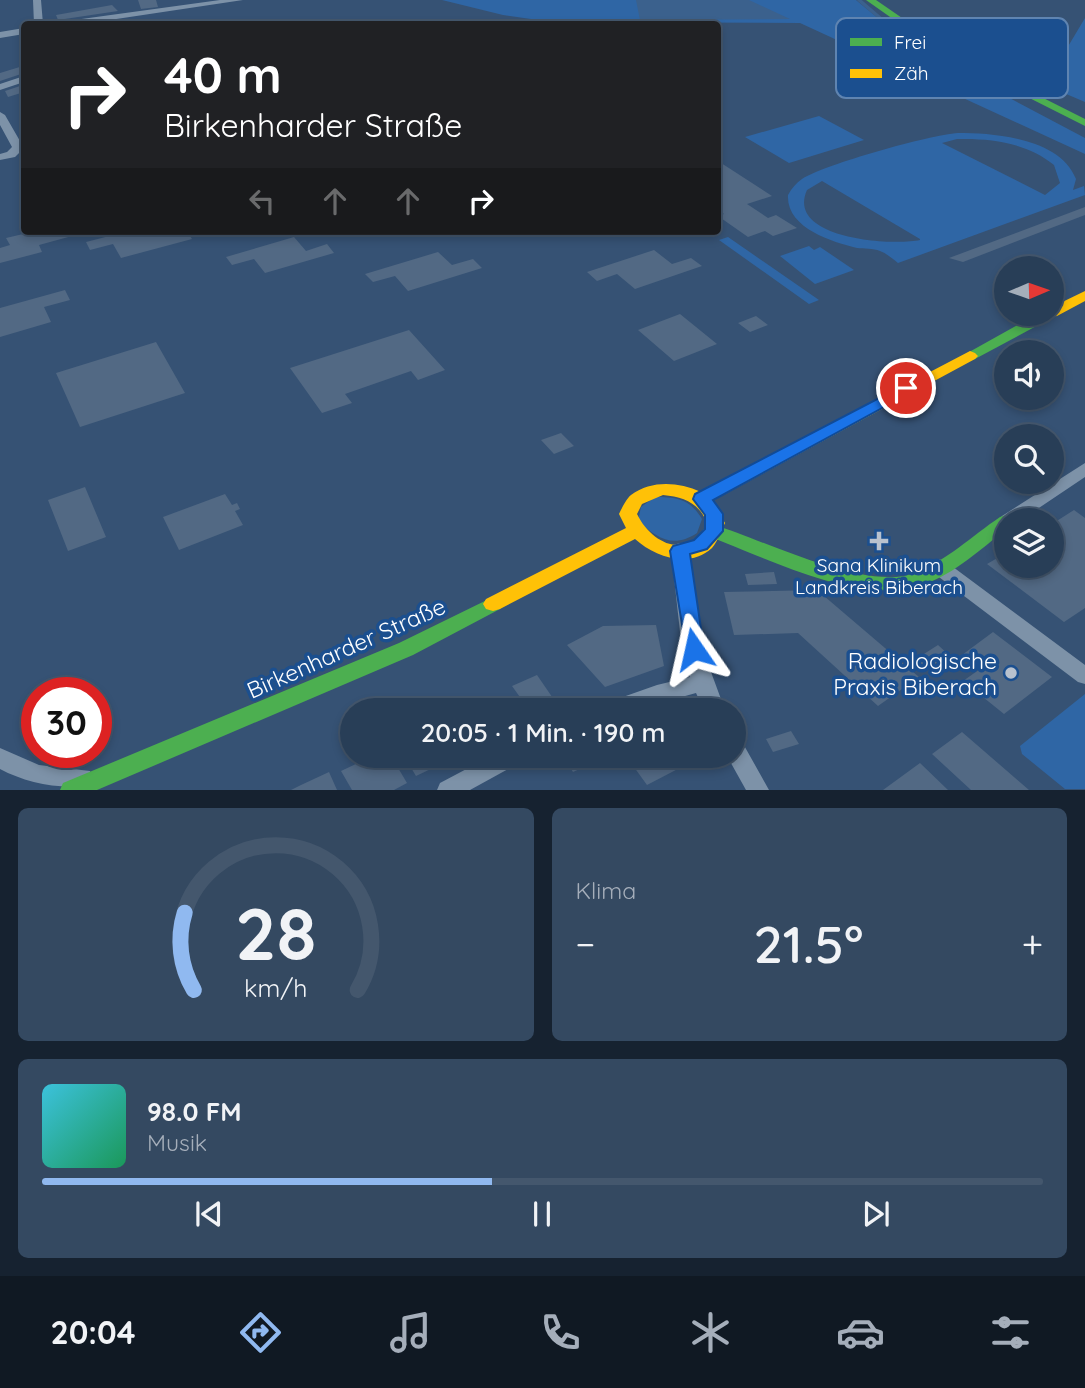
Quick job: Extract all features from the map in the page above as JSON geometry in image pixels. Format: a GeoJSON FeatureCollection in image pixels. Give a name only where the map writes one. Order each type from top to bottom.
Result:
{"type":"FeatureCollection","features":[{"type":"Feature","properties":{"kind":"main road"},"geometry":{"type":"LineString","coordinates":[[870,0],[895,18]]}},
{"type":"Feature","properties":{"kind":"main road"},"geometry":{"type":"LineString","coordinates":[[1034,98],[1085,123]]}},
{"type":"Feature","properties":{"kind":"main road"},"geometry":{"type":"LineString","coordinates":[[1064,306],[1085,295]]}},
{"type":"Feature","properties":{"kind":"main road"},"geometry":{"type":"LineString","coordinates":[[702,499],[1027,326]]}},
{"type":"Feature","properties":{"kind":"main road"},"geometry":{"type":"LineString","coordinates":[[675,489],[702,499],[714,514],[714,531],[701,545],[680,551],[653,546],[634,533],[628,514],[638,498],[648,492],[675,489]]}},
{"type":"Feature","properties":{"kind":"main road"},"geometry":{"type":"LineString","coordinates":[[714,531],[870,582],[902,584],[921,578],[994,529]]}},
{"type":"Feature","properties":{"kind":"main road","name":"Birkenharder Straße"},"geometry":{"type":"LineString","coordinates":[[71,789],[406,649],[634,533]]}},
{"type":"Feature","properties":{"kind":"street"},"geometry":{"type":"LineString","coordinates":[[37,0],[39,21]]}},
{"type":"Feature","properties":{"kind":"street"},"geometry":{"type":"LineString","coordinates":[[88,21],[239,0]]}},
{"type":"Feature","properties":{"kind":"street"},"geometry":{"type":"LineString","coordinates":[[157,11],[163,21]]}},
{"type":"Feature","properties":{"kind":"street"},"geometry":{"type":"LineString","coordinates":[[0,35],[21,32]]}},
{"type":"Feature","properties":{"kind":"street"},"geometry":{"type":"LineString","coordinates":[[0,87],[21,80]]}},
{"type":"Feature","properties":{"kind":"street"},"geometry":{"type":"LineString","coordinates":[[0,115],[18,148],[11,155],[0,158]]}},
{"type":"Feature","properties":{"kind":"street"},"geometry":{"type":"LineString","coordinates":[[1025,508],[1085,469]]}},
{"type":"Feature","properties":{"kind":"street"},"geometry":{"type":"LineString","coordinates":[[680,551],[687,616],[702,683],[709,698]]}},
{"type":"Feature","properties":{"kind":"street"},"geometry":{"type":"LineString","coordinates":[[938,566],[1085,676]]}},
{"type":"Feature","properties":{"kind":"street"},"geometry":{"type":"LineString","coordinates":[[646,698],[702,683]]}},
{"type":"Feature","properties":{"kind":"street"},"geometry":{"type":"LineString","coordinates":[[0,758],[17,769],[67,780],[108,774]]}},
{"type":"Feature","properties":{"kind":"street"},"geometry":{"type":"LineString","coordinates":[[447,789],[488,768]]}},
{"type":"Feature","properties":{"kind":"street"},"geometry":{"type":"LineString","coordinates":[[746,768],[758,789]]}},
{"type":"Feature","properties":{"kind":"shaded area"},"geometry":{"type":"Polygon","coordinates":[[[442,0],[856,0],[878,18],[836,18],[836,40],[800,23],[545,21],[503,15],[442,0]]]}},
{"type":"Feature","properties":{"kind":"shaded area"},"geometry":{"type":"Polygon","coordinates":[[[636,0],[749,0],[790,19],[640,20],[636,0]]]}},
{"type":"Feature","properties":{"kind":"shaded area"},"geometry":{"type":"Polygon","coordinates":[[[1085,18],[1085,102],[1068,95],[1068,46],[1085,18]]]}},
{"type":"Feature","properties":{"kind":"shaded area"},"geometry":{"type":"Polygon","coordinates":[[[963,98],[1009,98],[1085,138],[1085,154],[963,98]]]}},
{"type":"Feature","properties":{"kind":"shaded area"},"geometry":{"type":"Polygon","coordinates":[[[819,116],[864,140],[789,163],[745,137],[819,116]]]}},
{"type":"Feature","properties":{"kind":"shaded area"},"geometry":{"type":"Polygon","coordinates":[[[990,134],[1041,146],[1068,165],[1076,179],[1073,190],[1084,186],[1085,195],[898,263],[880,251],[857,248],[812,232],[802,225],[789,207],[788,195],[793,188],[814,173],[878,151],[944,135],[990,134]],[[957,139],[942,143],[1045,195],[1060,183],[1054,165],[1032,152],[1008,143],[957,139]],[[822,181],[807,190],[804,206],[812,219],[826,229],[867,240],[920,240],[920,239],[822,181]]]}},
{"type":"Feature","properties":{"kind":"shaded area"},"geometry":{"type":"Polygon","coordinates":[[[728,237],[819,300],[809,304],[719,240],[728,237]]]}},
{"type":"Feature","properties":{"kind":"shaded area"},"geometry":{"type":"Polygon","coordinates":[[[809,246],[814,250],[820,247],[854,270],[815,284],[780,256],[809,246]]]}},
{"type":"Feature","properties":{"kind":"shaded area"},"geometry":{"type":"Polygon","coordinates":[[[655,497],[676,499],[693,507],[702,519],[697,533],[673,541],[659,536],[638,521],[641,507],[655,497]]]}},
{"type":"Feature","properties":{"kind":"shaded area"},"geometry":{"type":"Polygon","coordinates":[[[1085,694],[1085,789],[1065,789],[1022,754],[1020,746],[1085,694]]]}},
{"type":"Feature","properties":{"kind":"building"},"geometry":{"type":"Polygon","coordinates":[[[138,0],[156,0],[158,7],[141,9],[138,0]]]}},
{"type":"Feature","properties":{"kind":"building"},"geometry":{"type":"Polygon","coordinates":[[[112,5],[118,11],[58,20],[56,15],[112,5]]]}},
{"type":"Feature","properties":{"kind":"building"},"geometry":{"type":"Polygon","coordinates":[[[21,67],[21,74],[0,81],[0,73],[21,67]]]}},
{"type":"Feature","properties":{"kind":"building"},"geometry":{"type":"Polygon","coordinates":[[[21,86],[21,93],[8,97],[5,91],[21,86]]]}},
{"type":"Feature","properties":{"kind":"building"},"geometry":{"type":"Polygon","coordinates":[[[721,163],[772,196],[747,204],[768,218],[776,215],[797,228],[773,236],[765,231],[748,237],[721,218],[724,214],[721,212],[721,163]]]}},
{"type":"Feature","properties":{"kind":"building"},"geometry":{"type":"Polygon","coordinates":[[[1085,207],[1085,215],[963,262],[949,258],[1085,207]]]}},
{"type":"Feature","properties":{"kind":"building"},"geometry":{"type":"Polygon","coordinates":[[[21,234],[76,235],[39,245],[42,252],[0,263],[0,248],[10,245],[6,238],[21,234]]]}},
{"type":"Feature","properties":{"kind":"building"},"geometry":{"type":"Polygon","coordinates":[[[113,235],[190,235],[192,239],[121,258],[113,244],[90,250],[86,242],[113,235]]]}},
{"type":"Feature","properties":{"kind":"building"},"geometry":{"type":"Polygon","coordinates":[[[294,237],[306,251],[327,244],[334,253],[265,273],[254,259],[232,265],[226,257],[294,237]]]}},
{"type":"Feature","properties":{"kind":"building"},"geometry":{"type":"Polygon","coordinates":[[[654,250],[672,264],[691,258],[702,266],[635,289],[617,274],[597,281],[587,272],[654,250]]]}},
{"type":"Feature","properties":{"kind":"building"},"geometry":{"type":"Polygon","coordinates":[[[438,252],[452,265],[473,259],[482,268],[408,291],[395,276],[373,282],[365,274],[438,252]]]}},
{"type":"Feature","properties":{"kind":"building"},"geometry":{"type":"Polygon","coordinates":[[[65,290],[70,300],[44,307],[51,322],[0,337],[0,308],[65,290]]]}},
{"type":"Feature","properties":{"kind":"building"},"geometry":{"type":"Polygon","coordinates":[[[680,314],[717,344],[674,361],[638,330],[680,314]]]}},
{"type":"Feature","properties":{"kind":"building"},"geometry":{"type":"Polygon","coordinates":[[[756,316],[768,325],[750,332],[738,323],[756,316]]]}},
{"type":"Feature","properties":{"kind":"building"},"geometry":{"type":"Polygon","coordinates":[[[409,330],[445,370],[418,380],[411,371],[345,394],[352,403],[322,413],[290,368],[409,330]]]}},
{"type":"Feature","properties":{"kind":"building"},"geometry":{"type":"Polygon","coordinates":[[[156,342],[185,393],[80,427],[56,373],[156,342]]]}},
{"type":"Feature","properties":{"kind":"building"},"geometry":{"type":"Polygon","coordinates":[[[561,433],[574,446],[554,454],[541,440],[561,433]]]}},
{"type":"Feature","properties":{"kind":"building"},"geometry":{"type":"Polygon","coordinates":[[[85,487],[106,537],[68,551],[48,500],[85,487]]]}},
{"type":"Feature","properties":{"kind":"building"},"geometry":{"type":"Polygon","coordinates":[[[225,494],[232,505],[237,503],[240,509],[235,511],[243,525],[179,550],[163,517],[225,494]]]}},
{"type":"Feature","properties":{"kind":"building"},"geometry":{"type":"Polygon","coordinates":[[[1074,510],[1085,518],[1085,608],[1064,622],[1006,578],[1064,578],[1064,516],[1074,510]]]}},
{"type":"Feature","properties":{"kind":"building"},"geometry":{"type":"Polygon","coordinates":[[[994,560],[994,569],[987,564],[994,560]]]}},
{"type":"Feature","properties":{"kind":"building"},"geometry":{"type":"Polygon","coordinates":[[[774,572],[777,584],[748,585],[745,574],[774,572]]]}},
{"type":"Feature","properties":{"kind":"building"},"geometry":{"type":"Polygon","coordinates":[[[817,590],[919,677],[878,706],[798,633],[734,635],[724,592],[817,590]]]}},
{"type":"Feature","properties":{"kind":"building"},"geometry":{"type":"Polygon","coordinates":[[[656,625],[664,666],[605,687],[567,645],[603,626],[656,625]]]}},
{"type":"Feature","properties":{"kind":"building","name":"Radiologische Praxis Biberach"},"geometry":{"type":"Polygon","coordinates":[[[993,632],[1052,677],[1004,714],[963,681],[980,669],[962,655],[993,632]]]}},
{"type":"Feature","properties":{"kind":"building"},"geometry":{"type":"Polygon","coordinates":[[[938,645],[949,655],[927,669],[916,659],[938,645]]]}},
{"type":"Feature","properties":{"kind":"building"},"geometry":{"type":"Polygon","coordinates":[[[537,675],[553,698],[521,698],[512,686],[537,675]]]}},
{"type":"Feature","properties":{"kind":"building"},"geometry":{"type":"Polygon","coordinates":[[[791,731],[799,744],[773,752],[766,739],[791,731]]]}},
{"type":"Feature","properties":{"kind":"building"},"geometry":{"type":"Polygon","coordinates":[[[962,732],[1029,790],[971,790],[932,754],[962,732]]]}},
{"type":"Feature","properties":{"kind":"building"},"geometry":{"type":"Polygon","coordinates":[[[920,763],[948,790],[883,790],[920,763]]]}},
{"type":"Feature","properties":{"kind":"building"},"geometry":{"type":"Polygon","coordinates":[[[347,768],[398,768],[407,783],[394,790],[352,790],[341,771],[347,768]]]}},
{"type":"Feature","properties":{"kind":"building"},"geometry":{"type":"Polygon","coordinates":[[[411,768],[433,768],[416,776],[411,768]]]}},
{"type":"Feature","properties":{"kind":"building"},"geometry":{"type":"Polygon","coordinates":[[[635,768],[680,768],[647,785],[635,768]]]}},
{"type":"Feature","properties":{"kind":"building"},"geometry":{"type":"Polygon","coordinates":[[[329,772],[337,790],[291,790],[301,785],[329,772]]]}},
{"type":"Feature","properties":{"kind":"waterway"},"geometry":{"type":"LineString","coordinates":[[859,0],[880,18]]}},
{"type":"Feature","properties":{"kind":"traffic: fast"},"geometry":{"type":"LineString","coordinates":[[870,0],[896,18]]}},
{"type":"Feature","properties":{"kind":"traffic: fast"},"geometry":{"type":"LineString","coordinates":[[1036,98],[1085,123]]}},
{"type":"Feature","properties":{"kind":"traffic: fast"},"geometry":{"type":"LineString","coordinates":[[970,356],[1026,326]]}},
{"type":"Feature","properties":{"kind":"traffic: fast"},"geometry":{"type":"LineString","coordinates":[[714,531],[837,575],[886,584],[905,583],[932,573],[994,530]]}},
{"type":"Feature","properties":{"kind":"traffic: fast"},"geometry":{"type":"LineString","coordinates":[[71,790],[406,649],[493,604]]}},
{"type":"Feature","properties":{"kind":"traffic: slow"},"geometry":{"type":"LineString","coordinates":[[1064,306],[1085,295]]}},
{"type":"Feature","properties":{"kind":"traffic: slow"},"geometry":{"type":"LineString","coordinates":[[702,499],[970,356]]}},
{"type":"Feature","properties":{"kind":"traffic: slow"},"geometry":{"type":"LineString","coordinates":[[661,489],[688,493],[702,501],[712,514],[716,523],[710,536],[695,550],[684,552],[660,548],[633,524],[628,514],[636,500],[661,489]]}},
{"type":"Feature","properties":{"kind":"traffic: slow"},"geometry":{"type":"LineString","coordinates":[[493,604],[633,532]]}},
{"type":"Feature","properties":{"kind":"place","name":"Sana Klinikum Landkreis Biberach"},"geometry":{"type":"Point","coordinates":[879,541]}},
{"type":"Feature","properties":{"kind":"place","name":"Radiologische Praxis Biberach"},"geometry":{"type":"Point","coordinates":[1011,673]}},
{"type":"Feature","properties":{"kind":"route"},"geometry":{"type":"LineString","coordinates":[[694,649],[687,616],[680,551],[701,545],[714,531],[714,514],[702,499],[906,388]]}}]}
